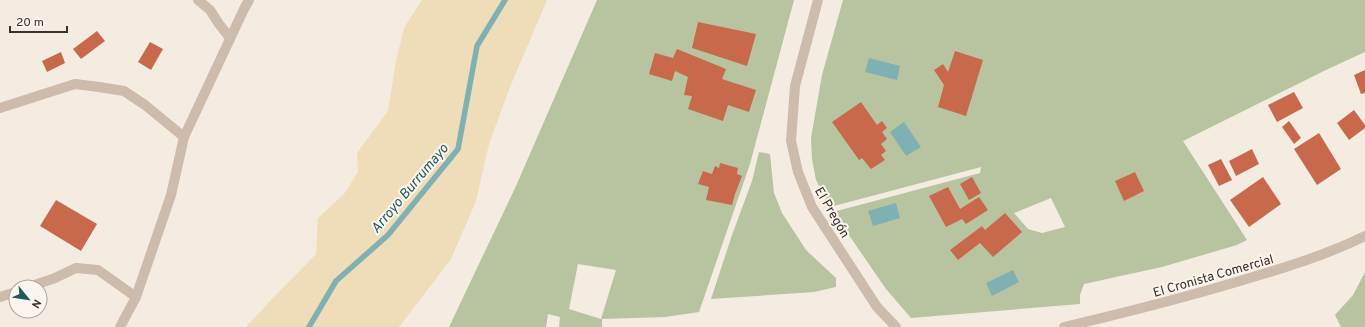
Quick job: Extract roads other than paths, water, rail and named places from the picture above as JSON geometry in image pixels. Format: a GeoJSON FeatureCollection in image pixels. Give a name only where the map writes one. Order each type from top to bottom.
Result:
{"type":"FeatureCollection","features":[{"type":"Feature","properties":{"kind":"street"},"geometry":{"type":"LineString","coordinates":[[198,0],[210,10],[230,38]]}},
{"type":"Feature","properties":{"kind":"street"},"geometry":{"type":"LineString","coordinates":[[120,327],[136,297],[171,195],[184,137],[249,0]]}},
{"type":"Feature","properties":{"kind":"street","name":"El Pregón"},"geometry":{"type":"LineString","coordinates":[[818,0],[795,86],[791,141],[798,172],[812,207],[877,307],[896,327]]}},
{"type":"Feature","properties":{"kind":"street"},"geometry":{"type":"LineString","coordinates":[[0,108],[76,84],[99,87],[124,91],[145,105],[184,137]]}},
{"type":"Feature","properties":{"kind":"street","name":"El Cronista Comercial"},"geometry":{"type":"LineString","coordinates":[[1064,327],[1204,292],[1295,265],[1347,245],[1365,236]]}},
{"type":"Feature","properties":{"kind":"street"},"geometry":{"type":"LineString","coordinates":[[48,280],[76,268],[98,270],[136,297]]}},
{"type":"Feature","properties":{"kind":"water"},"geometry":{"type":"Polygon","coordinates":[[[869,58],[900,66],[897,80],[865,72],[869,58]]]}},
{"type":"Feature","properties":{"kind":"water"},"geometry":{"type":"Polygon","coordinates":[[[904,122],[921,147],[906,156],[890,132],[904,122]]]}},
{"type":"Feature","properties":{"kind":"water"},"geometry":{"type":"Polygon","coordinates":[[[896,203],[900,218],[873,226],[868,211],[896,203]]]}},
{"type":"Feature","properties":{"kind":"water"},"geometry":{"type":"Polygon","coordinates":[[[1013,270],[1019,282],[992,296],[986,283],[1013,270]]]}},
{"type":"Feature","properties":{"kind":"waterway","name":"Arroyo Burrumayo"},"geometry":{"type":"LineString","coordinates":[[309,327],[336,281],[388,235],[458,149],[477,46],[505,0]]}}]}
